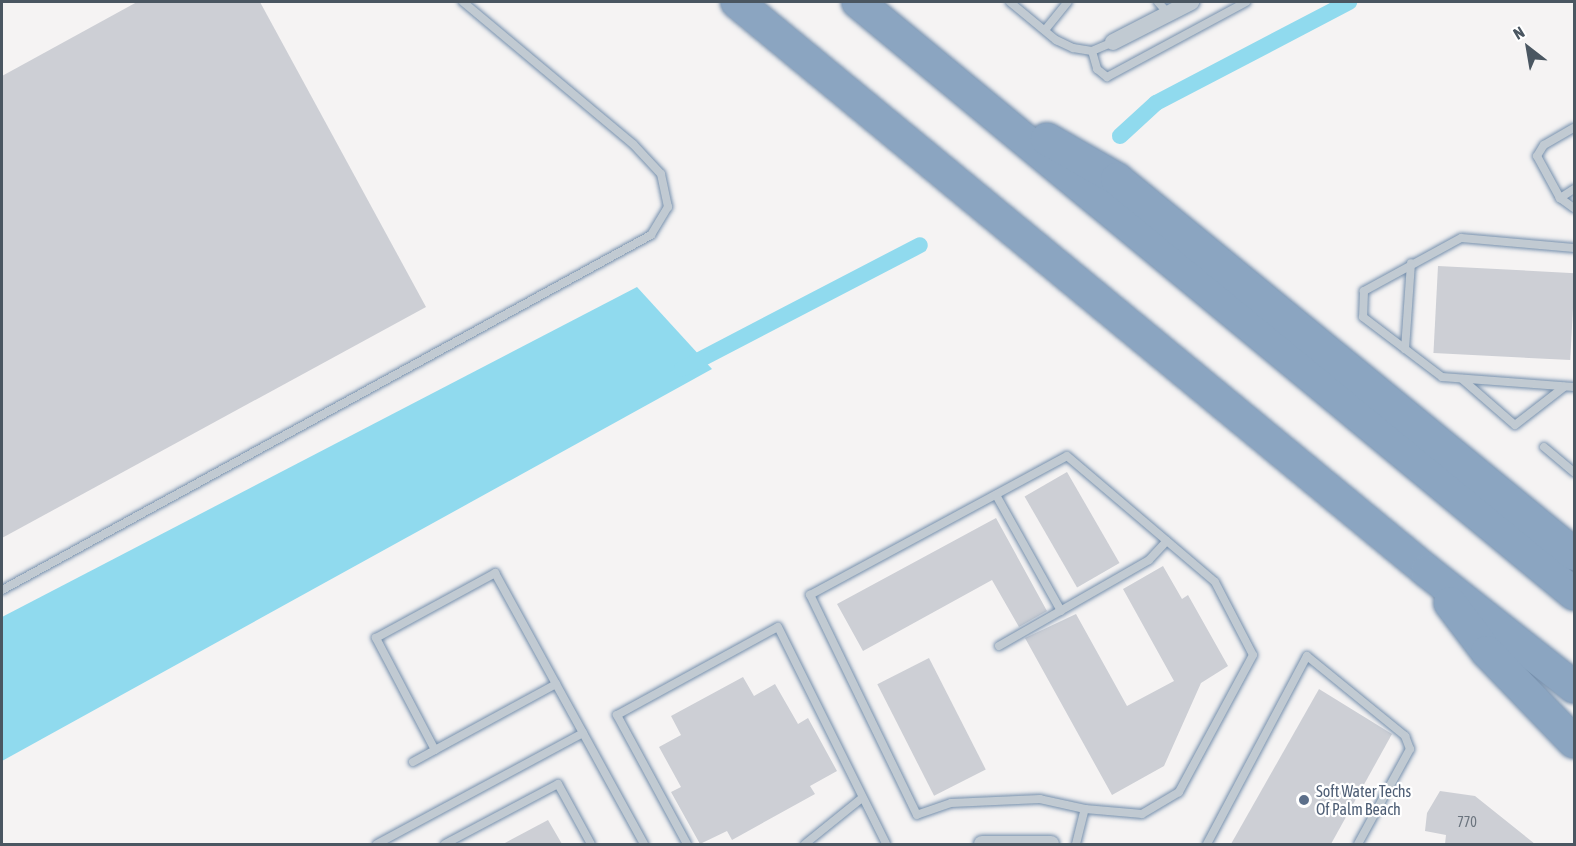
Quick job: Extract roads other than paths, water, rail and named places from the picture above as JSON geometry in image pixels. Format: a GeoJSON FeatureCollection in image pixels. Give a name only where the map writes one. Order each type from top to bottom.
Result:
{"type":"FeatureCollection","features":[{"type":"Feature","properties":{"kind":"highway"},"geometry":{"type":"LineString","coordinates":[[737,2],[1426,571],[1575,687]]}},
{"type":"Feature","properties":{"kind":"highway"},"geometry":{"type":"LineString","coordinates":[[858,2],[1575,594]]}},
{"type":"Feature","properties":{"kind":"highway"},"geometry":{"type":"LineString","coordinates":[[970,95],[1118,179],[1575,554]]}},
{"type":"Feature","properties":{"kind":"highway"},"geometry":{"type":"LineString","coordinates":[[1426,571],[1487,652],[1575,742]]}},
{"type":"Feature","properties":{"kind":"street"},"geometry":{"type":"LineString","coordinates":[[1113,42],[1163,7],[1191,2]]}},
{"type":"Feature","properties":{"kind":"street"},"geometry":{"type":"LineString","coordinates":[[982,844],[1051,844]]}},
{"type":"Feature","properties":{"kind":"lane"},"geometry":{"type":"LineString","coordinates":[[2,590],[651,235],[668,207],[661,174],[633,144],[463,2]]}},
{"type":"Feature","properties":{"kind":"lane"},"geometry":{"type":"LineString","coordinates":[[1010,2],[1045,30],[1073,48],[1092,51],[1113,42]]}},
{"type":"Feature","properties":{"kind":"lane"},"geometry":{"type":"LineString","coordinates":[[1045,30],[1068,2]]}},
{"type":"Feature","properties":{"kind":"lane"},"geometry":{"type":"LineString","coordinates":[[1092,51],[1096,69],[1107,77],[1246,2]]}},
{"type":"Feature","properties":{"kind":"lane"},"geometry":{"type":"LineString","coordinates":[[1575,128],[1544,145],[1537,156],[1560,198],[1575,208]]}},
{"type":"Feature","properties":{"kind":"lane"},"geometry":{"type":"LineString","coordinates":[[1560,198],[1575,189]]}},
{"type":"Feature","properties":{"kind":"lane"},"geometry":{"type":"LineString","coordinates":[[1575,248],[1461,238],[1411,263],[1364,291],[1363,317],[1442,377],[1575,387]]}},
{"type":"Feature","properties":{"kind":"lane"},"geometry":{"type":"LineString","coordinates":[[1405,349],[1411,263]]}},
{"type":"Feature","properties":{"kind":"lane"},"geometry":{"type":"LineString","coordinates":[[1462,379],[1515,425],[1564,387]]}},
{"type":"Feature","properties":{"kind":"lane"},"geometry":{"type":"LineString","coordinates":[[1544,447],[1575,472]]}},
{"type":"Feature","properties":{"kind":"lane"},"geometry":{"type":"LineString","coordinates":[[1067,456],[1167,541],[1215,582],[1254,655],[1179,792],[1142,814],[1085,809],[1040,799],[995,799],[951,803],[917,815],[810,595],[1067,456]]}},
{"type":"Feature","properties":{"kind":"lane"},"geometry":{"type":"LineString","coordinates":[[996,495],[1061,611]]}},
{"type":"Feature","properties":{"kind":"lane"},"geometry":{"type":"LineString","coordinates":[[999,646],[1149,560],[1167,541]]}},
{"type":"Feature","properties":{"kind":"lane"},"geometry":{"type":"LineString","coordinates":[[435,750],[376,638],[495,573],[644,844]]}},
{"type":"Feature","properties":{"kind":"lane"},"geometry":{"type":"LineString","coordinates":[[687,844],[617,715],[778,627],[886,844]]}},
{"type":"Feature","properties":{"kind":"lane"},"geometry":{"type":"LineString","coordinates":[[1207,844],[1307,656],[1406,736],[1410,750],[1358,844]]}},
{"type":"Feature","properties":{"kind":"lane"},"geometry":{"type":"LineString","coordinates":[[413,762],[556,684]]}},
{"type":"Feature","properties":{"kind":"lane"},"geometry":{"type":"LineString","coordinates":[[382,843],[583,733]]}},
{"type":"Feature","properties":{"kind":"lane"},"geometry":{"type":"LineString","coordinates":[[445,844],[558,784],[591,844]]}},
{"type":"Feature","properties":{"kind":"lane"},"geometry":{"type":"LineString","coordinates":[[804,844],[862,798]]}},
{"type":"Feature","properties":{"kind":"lane"},"geometry":{"type":"LineString","coordinates":[[1076,844],[1085,809]]}},
{"type":"Feature","properties":{"kind":"water"},"geometry":{"type":"Polygon","coordinates":[[[637,287],[712,369],[2,761],[2,617],[637,287]]]}},
{"type":"Feature","properties":{"kind":"waterway"},"geometry":{"type":"LineString","coordinates":[[1120,136],[1156,103],[1349,2]]}},
{"type":"Feature","properties":{"kind":"waterway"},"geometry":{"type":"LineString","coordinates":[[682,369],[920,245]]}},
{"type":"Feature","properties":{"kind":"place","name":"Soft Water Techs Of Palm Beach"},"geometry":{"type":"Point","coordinates":[1304,800]}}]}
